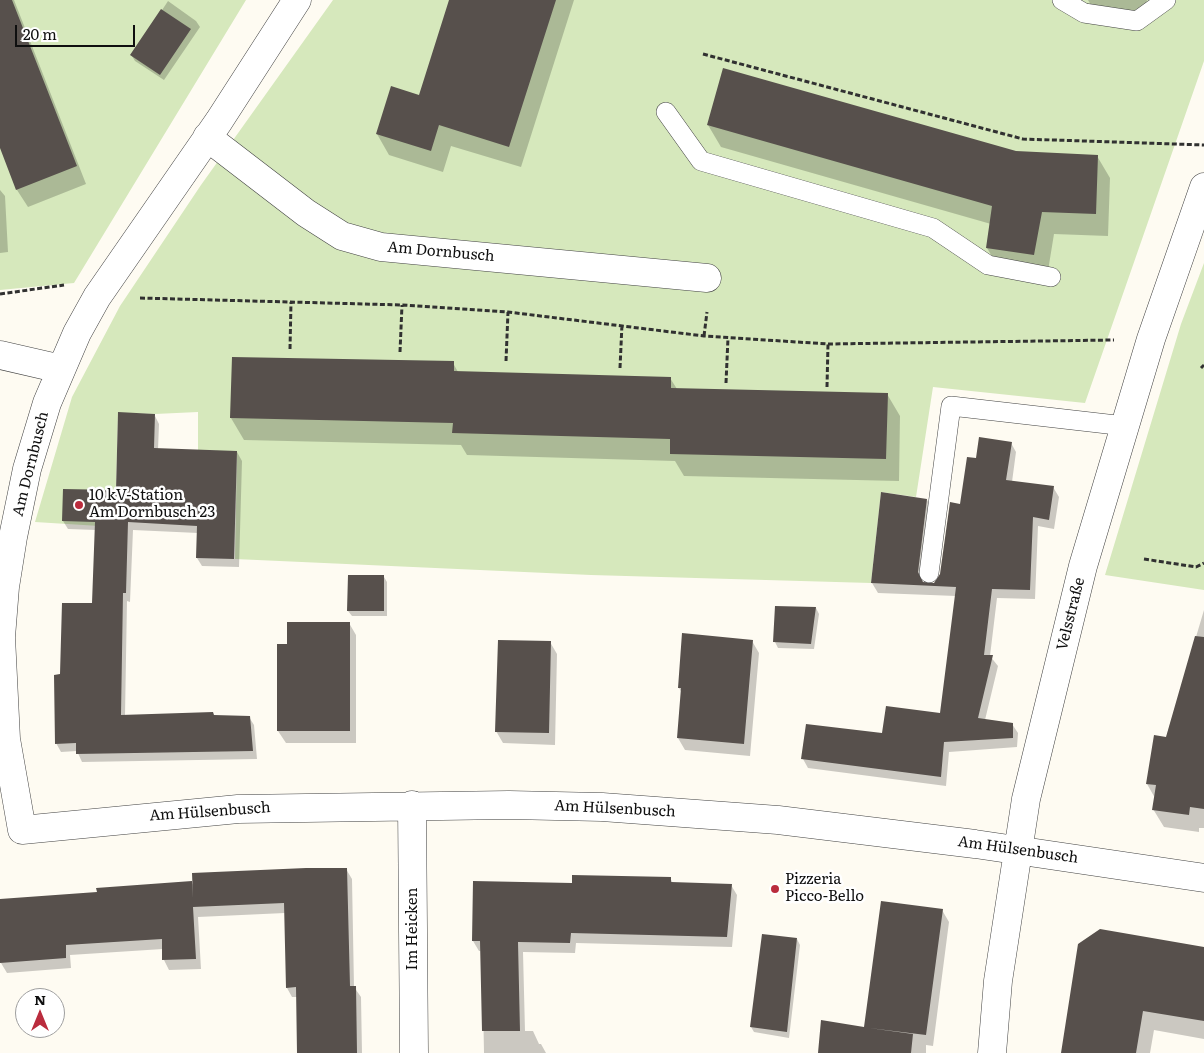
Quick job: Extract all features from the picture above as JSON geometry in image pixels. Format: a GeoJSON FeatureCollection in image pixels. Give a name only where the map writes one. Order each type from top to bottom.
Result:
{"type":"FeatureCollection","features":[{"type":"Feature","properties":{"kind":"street","name":"Am Dornbusch"},"geometry":{"type":"LineString","coordinates":[[22,830],[6,739],[1,637],[5,587],[27,469],[47,403],[61,369],[97,297],[207,137],[297,0]]}},
{"type":"Feature","properties":{"kind":"street","name":"Am Dornbusch"},"geometry":{"type":"LineString","coordinates":[[207,137],[306,213],[342,236],[381,247],[707,278]]}},
{"type":"Feature","properties":{"kind":"street","name":"Velsstraße"},"geometry":{"type":"LineString","coordinates":[[992,1053],[998,981],[1026,799],[1083,566],[1151,339],[1204,187]]}},
{"type":"Feature","properties":{"kind":"street"},"geometry":{"type":"LineString","coordinates":[[0,355],[61,369]]}},
{"type":"Feature","properties":{"kind":"street","name":"Am Hülsenbusch"},"geometry":{"type":"LineString","coordinates":[[22,830],[238,809],[509,805],[602,808],[778,820],[1017,850],[1204,878]]}},
{"type":"Feature","properties":{"kind":"street","name":"Im Heicken"},"geometry":{"type":"LineString","coordinates":[[412,806],[414,1053]]}},
{"type":"Feature","properties":{"kind":"lane"},"geometry":{"type":"LineString","coordinates":[[1062,0],[1084,12],[1137,21],[1166,0]]}},
{"type":"Feature","properties":{"kind":"lane"},"geometry":{"type":"LineString","coordinates":[[666,112],[701,162],[933,228],[988,265],[1051,277]]}},
{"type":"Feature","properties":{"kind":"lane"},"geometry":{"type":"LineString","coordinates":[[929,573],[951,406],[1125,426]]}},
{"type":"Feature","properties":{"kind":"path"},"geometry":{"type":"LineString","coordinates":[[702,54],[1023,139],[1204,145]]}},
{"type":"Feature","properties":{"kind":"path"},"geometry":{"type":"LineString","coordinates":[[0,294],[66,284],[97,297],[402,305],[508,312],[728,338],[828,344],[1151,339]]}},
{"type":"Feature","properties":{"kind":"path"},"geometry":{"type":"LineString","coordinates":[[290,349],[291,302]]}},
{"type":"Feature","properties":{"kind":"path"},"geometry":{"type":"LineString","coordinates":[[400,352],[402,305]]}},
{"type":"Feature","properties":{"kind":"path"},"geometry":{"type":"LineString","coordinates":[[506,361],[508,312]]}},
{"type":"Feature","properties":{"kind":"path"},"geometry":{"type":"LineString","coordinates":[[620,368],[622,324]]}},
{"type":"Feature","properties":{"kind":"path"},"geometry":{"type":"LineString","coordinates":[[726,384],[728,338]]}},
{"type":"Feature","properties":{"kind":"path"},"geometry":{"type":"LineString","coordinates":[[826,387],[828,344]]}},
{"type":"Feature","properties":{"kind":"path"},"geometry":{"type":"LineString","coordinates":[[1201,368],[1204,365]]}},
{"type":"Feature","properties":{"kind":"path"},"geometry":{"type":"LineString","coordinates":[[1144,559],[1196,567],[1204,563]]}},
{"type":"Feature","properties":{"kind":"green space"},"geometry":{"type":"Polygon","coordinates":[[[0,0],[246,0],[74,283],[0,290],[0,0]]]}},
{"type":"Feature","properties":{"kind":"green space"},"geometry":{"type":"Polygon","coordinates":[[[333,0],[1204,0],[1204,61],[1085,403],[933,387],[916,497],[881,492],[871,583],[591,575],[235,559],[237,452],[198,450],[198,412],[118,413],[115,527],[35,522],[72,397],[120,306],[201,185],[333,0]]]}},
{"type":"Feature","properties":{"kind":"green space"},"geometry":{"type":"Polygon","coordinates":[[[1204,263],[1204,590],[1105,575],[1181,324],[1204,263]]]}},
{"type":"Feature","properties":{"kind":"building"},"geometry":{"type":"Polygon","coordinates":[[[0,0],[12,0],[77,166],[16,190],[0,148],[0,0]]]}},
{"type":"Feature","properties":{"kind":"building"},"geometry":{"type":"Polygon","coordinates":[[[449,0],[556,0],[509,147],[439,125],[431,151],[376,134],[391,86],[419,95],[449,0]]]}},
{"type":"Feature","properties":{"kind":"building"},"geometry":{"type":"Polygon","coordinates":[[[161,9],[191,29],[160,75],[130,55],[161,9]]]}},
{"type":"Feature","properties":{"kind":"building"},"geometry":{"type":"Polygon","coordinates":[[[723,68],[1016,151],[1098,155],[1096,214],[1042,212],[1034,255],[986,248],[992,206],[707,125],[723,68]]]}},
{"type":"Feature","properties":{"kind":"building"},"geometry":{"type":"Polygon","coordinates":[[[232,357],[454,361],[454,371],[671,377],[671,388],[888,393],[886,459],[670,454],[670,439],[452,433],[453,423],[230,418],[232,357]]]}},
{"type":"Feature","properties":{"kind":"building"},"geometry":{"type":"Polygon","coordinates":[[[118,412],[155,414],[154,448],[237,451],[234,559],[196,558],[197,526],[128,522],[126,593],[123,593],[121,715],[213,712],[214,715],[250,716],[253,751],[76,754],[76,743],[55,744],[54,675],[60,674],[62,603],[92,603],[95,522],[62,521],[63,489],[116,490],[118,412]]]}},
{"type":"Feature","properties":{"kind":"building"},"geometry":{"type":"Polygon","coordinates":[[[979,437],[1012,442],[1006,480],[1054,486],[1049,520],[1033,517],[1030,590],[992,589],[984,655],[993,655],[978,718],[1013,723],[1013,738],[944,742],[941,777],[801,759],[806,724],[882,733],[886,706],[940,713],[956,587],[871,583],[881,492],[927,499],[918,572],[923,582],[934,583],[940,574],[950,502],[960,504],[967,457],[976,458],[979,437]]]}},
{"type":"Feature","properties":{"kind":"building"},"geometry":{"type":"Polygon","coordinates":[[[348,575],[384,575],[384,611],[347,611],[348,575]]]}},
{"type":"Feature","properties":{"kind":"building"},"geometry":{"type":"Polygon","coordinates":[[[775,606],[816,607],[811,644],[773,642],[775,606]]]}},
{"type":"Feature","properties":{"kind":"building"},"geometry":{"type":"Polygon","coordinates":[[[287,622],[350,622],[350,731],[277,731],[277,644],[287,644],[287,622]]]}},
{"type":"Feature","properties":{"kind":"building"},"geometry":{"type":"Polygon","coordinates":[[[682,633],[753,640],[744,744],[677,738],[681,688],[678,688],[682,633]]]}},
{"type":"Feature","properties":{"kind":"building"},"geometry":{"type":"Polygon","coordinates":[[[1195,636],[1204,637],[1204,809],[1190,807],[1189,815],[1152,810],[1156,785],[1146,784],[1154,735],[1166,737],[1195,636]]]}},
{"type":"Feature","properties":{"kind":"building"},"geometry":{"type":"Polygon","coordinates":[[[498,640],[551,641],[549,733],[495,732],[498,640]]]}},
{"type":"Feature","properties":{"kind":"building"},"geometry":{"type":"Polygon","coordinates":[[[347,868],[350,986],[356,986],[357,1053],[297,1053],[296,987],[286,988],[284,903],[193,907],[196,959],[162,960],[162,939],[66,945],[66,958],[0,963],[0,899],[97,892],[96,888],[192,881],[193,898],[192,873],[347,868]]]}},
{"type":"Feature","properties":{"kind":"building"},"geometry":{"type":"Polygon","coordinates":[[[572,875],[671,877],[671,882],[732,884],[727,937],[571,933],[570,943],[518,942],[520,1031],[482,1031],[480,941],[472,941],[473,881],[572,883],[572,875]]]}},
{"type":"Feature","properties":{"kind":"building"},"geometry":{"type":"Polygon","coordinates":[[[881,901],[943,909],[926,1035],[869,1028],[913,1034],[911,1053],[818,1053],[821,1020],[864,1027],[881,901]]]}},
{"type":"Feature","properties":{"kind":"building"},"geometry":{"type":"Polygon","coordinates":[[[1100,929],[1204,947],[1204,1021],[1143,1011],[1136,1053],[1061,1053],[1078,944],[1100,929]]]}},
{"type":"Feature","properties":{"kind":"building"},"geometry":{"type":"Polygon","coordinates":[[[762,934],[797,938],[787,1032],[750,1027],[762,934]]]}},
{"type":"Feature","properties":{"kind":"place","name":"10 kV-Station Am Dornbusch 23"},"geometry":{"type":"Point","coordinates":[79,505]}},
{"type":"Feature","properties":{"kind":"place","name":"Pizzeria Picco-Bello"},"geometry":{"type":"Point","coordinates":[775,889]}}]}
